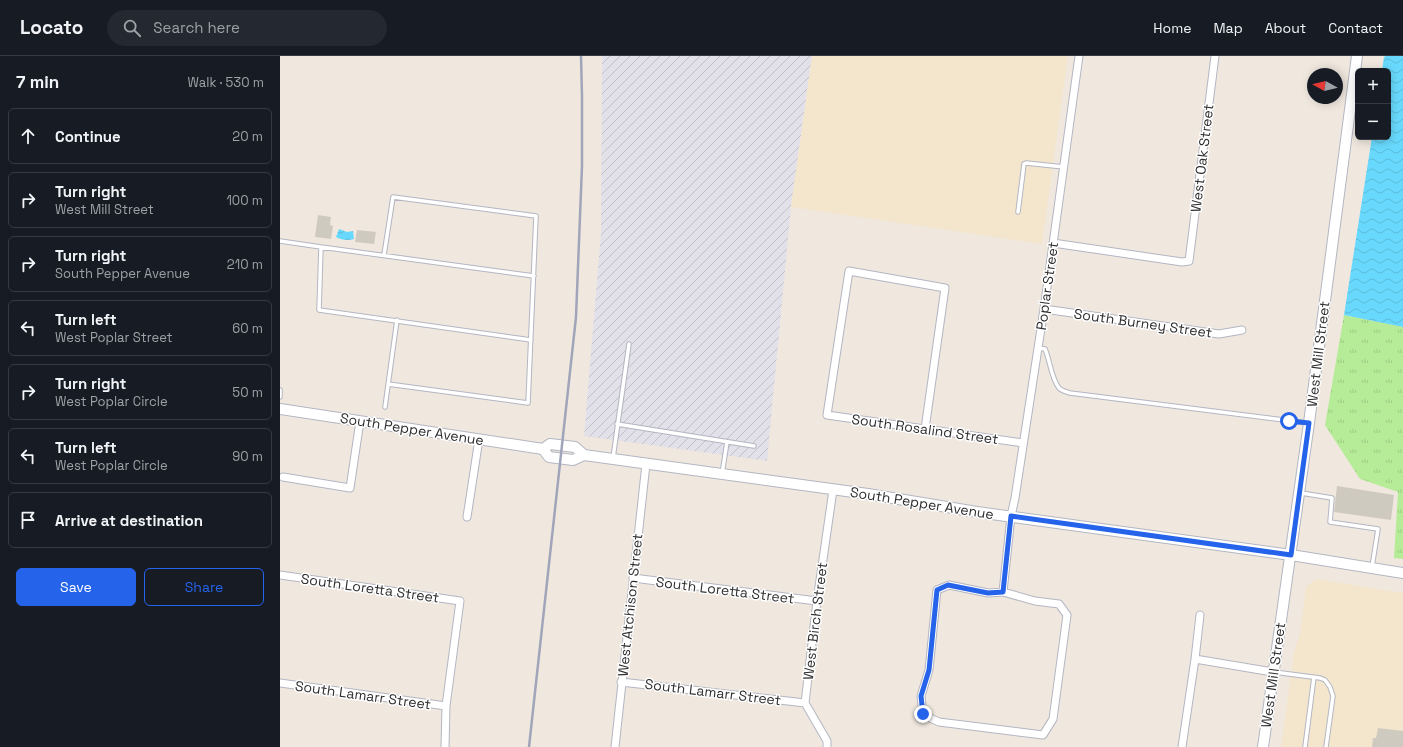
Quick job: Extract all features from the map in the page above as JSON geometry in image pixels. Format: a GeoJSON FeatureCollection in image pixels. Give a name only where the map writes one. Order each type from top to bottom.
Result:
{"type":"FeatureCollection","features":[{"type":"Feature","properties":{"kind":"main road","name":"West Mill Street"},"geometry":{"type":"LineString","coordinates":[[1263,747],[1309,423],[1357,56]]}},
{"type":"Feature","properties":{"kind":"main road","name":"South Pepper Avenue"},"geometry":{"type":"LineString","coordinates":[[280,409],[543,449],[550,444],[575,447],[584,455],[1291,555],[1403,573]]}},
{"type":"Feature","properties":{"kind":"street","name":"Poplar Street"},"geometry":{"type":"LineString","coordinates":[[1003,592],[1011,516],[1044,309],[1079,56]]}},
{"type":"Feature","properties":{"kind":"street","name":"West Oak Street"},"geometry":{"type":"LineString","coordinates":[[1053,243],[1182,262],[1189,261],[1215,56]]}},
{"type":"Feature","properties":{"kind":"street","name":"South Rosalind Street"},"geometry":{"type":"LineString","coordinates":[[925,429],[945,288],[849,271],[827,414],[925,429],[1023,443]]}},
{"type":"Feature","properties":{"kind":"street","name":"South Burney Street"},"geometry":{"type":"LineString","coordinates":[[1044,309],[1219,334],[1242,330]]}},
{"type":"Feature","properties":{"kind":"street"},"geometry":{"type":"LineString","coordinates":[[284,477],[350,488],[360,421]]}},
{"type":"Feature","properties":{"kind":"street"},"geometry":{"type":"LineString","coordinates":[[467,518],[478,439]]}},
{"type":"Feature","properties":{"kind":"street","name":"West Atchison Street"},"geometry":{"type":"LineString","coordinates":[[615,747],[646,464]]}},
{"type":"Feature","properties":{"kind":"street","name":"West Birch Street"},"geometry":{"type":"LineString","coordinates":[[805,703],[817,601],[833,490]]}},
{"type":"Feature","properties":{"kind":"street","name":"South Loretta Street"},"geometry":{"type":"LineString","coordinates":[[280,575],[460,601],[446,706]]}},
{"type":"Feature","properties":{"kind":"street","name":"South Loretta Street"},"geometry":{"type":"LineString","coordinates":[[633,578],[817,601]]}},
{"type":"Feature","properties":{"kind":"street"},"geometry":{"type":"LineString","coordinates":[[948,585],[988,593],[1003,592],[1035,601],[1060,604],[1067,615],[1053,719],[1043,735],[939,722],[923,714],[921,696],[929,670],[937,590],[948,585]]}},
{"type":"Feature","properties":{"kind":"street"},"geometry":{"type":"LineString","coordinates":[[1182,747],[1200,615]]}},
{"type":"Feature","properties":{"kind":"street"},"geometry":{"type":"LineString","coordinates":[[1195,659],[1273,672]]}},
{"type":"Feature","properties":{"kind":"street","name":"South Lamarr Street"},"geometry":{"type":"LineString","coordinates":[[621,682],[805,703]]}},
{"type":"Feature","properties":{"kind":"street","name":"South Lamarr Street"},"geometry":{"type":"LineString","coordinates":[[280,683],[446,706]]}},
{"type":"Feature","properties":{"kind":"street"},"geometry":{"type":"LineString","coordinates":[[805,703],[827,741],[827,747]]}},
{"type":"Feature","properties":{"kind":"street"},"geometry":{"type":"LineString","coordinates":[[445,747],[446,706]]}},
{"type":"Feature","properties":{"kind":"lane"},"geometry":{"type":"LineString","coordinates":[[1018,212],[1024,164],[1026,162],[1064,167]]}},
{"type":"Feature","properties":{"kind":"lane"},"geometry":{"type":"LineString","coordinates":[[384,255],[393,197],[536,216],[528,403],[388,384]]}},
{"type":"Feature","properties":{"kind":"lane"},"geometry":{"type":"LineString","coordinates":[[280,241],[534,276]]}},
{"type":"Feature","properties":{"kind":"lane"},"geometry":{"type":"LineString","coordinates":[[321,247],[319,310],[531,340]]}},
{"type":"Feature","properties":{"kind":"lane"},"geometry":{"type":"LineString","coordinates":[[385,407],[397,320]]}},
{"type":"Feature","properties":{"kind":"lane"},"geometry":{"type":"LineString","coordinates":[[612,459],[629,344]]}},
{"type":"Feature","properties":{"kind":"lane"},"geometry":{"type":"LineString","coordinates":[[1038,348],[1045,349],[1048,363],[1059,388],[1070,394],[1309,423]]}},
{"type":"Feature","properties":{"kind":"lane"},"geometry":{"type":"LineString","coordinates":[[280,390],[280,397]]}},
{"type":"Feature","properties":{"kind":"lane"},"geometry":{"type":"LineString","coordinates":[[617,424],[754,446]]}},
{"type":"Feature","properties":{"kind":"lane"},"geometry":{"type":"LineString","coordinates":[[722,475],[727,442]]}},
{"type":"Feature","properties":{"kind":"lane"},"geometry":{"type":"LineString","coordinates":[[1299,493],[1332,498],[1330,522],[1378,529],[1372,568]]}},
{"type":"Feature","properties":{"kind":"lane"},"geometry":{"type":"LineString","coordinates":[[1273,672],[1314,677],[1325,680],[1330,686],[1333,696],[1326,747]]}},
{"type":"Feature","properties":{"kind":"lane"},"geometry":{"type":"LineString","coordinates":[[1305,747],[1314,677]]}},
{"type":"Feature","properties":{"kind":"shaded area"},"geometry":{"type":"Polygon","coordinates":[[[602,56],[812,56],[791,207],[767,461],[584,436],[601,233],[602,56]]]}},
{"type":"Feature","properties":{"kind":"shaded area"},"geometry":{"type":"Polygon","coordinates":[[[812,56],[1068,56],[1042,244],[791,207],[812,56]]]}},
{"type":"Feature","properties":{"kind":"shaded area"},"geometry":{"type":"Polygon","coordinates":[[[1316,579],[1403,593],[1403,747],[1281,747],[1294,652],[1300,633],[1306,587],[1316,579]]]}},
{"type":"Feature","properties":{"kind":"green space"},"geometry":{"type":"Polygon","coordinates":[[[1344,315],[1403,327],[1403,559],[1394,558],[1398,492],[1360,479],[1325,425],[1344,315]]]}},
{"type":"Feature","properties":{"kind":"water"},"geometry":{"type":"Polygon","coordinates":[[[1403,56],[1403,327],[1344,315],[1372,140],[1391,140],[1391,68],[1382,68],[1384,57],[1403,56]]]}},
{"type":"Feature","properties":{"kind":"water"},"geometry":{"type":"Polygon","coordinates":[[[339,229],[347,232],[353,231],[354,239],[345,240],[336,237],[339,229]]]}},
{"type":"Feature","properties":{"kind":"building"},"geometry":{"type":"Polygon","coordinates":[[[318,215],[331,217],[330,225],[333,226],[331,239],[315,237],[318,215]]]}},
{"type":"Feature","properties":{"kind":"building"},"geometry":{"type":"Polygon","coordinates":[[[357,230],[376,232],[374,244],[355,242],[357,230]]]}},
{"type":"Feature","properties":{"kind":"building"},"geometry":{"type":"Polygon","coordinates":[[[1337,486],[1394,495],[1391,520],[1334,512],[1337,486]]]}},
{"type":"Feature","properties":{"kind":"building"},"geometry":{"type":"Polygon","coordinates":[[[1378,728],[1403,731],[1403,747],[1372,747],[1373,738],[1376,738],[1378,728]]]}},
{"type":"Feature","properties":{"kind":"railway"},"geometry":{"type":"LineString","coordinates":[[529,747],[576,317],[582,166],[581,56]]}},
{"type":"Feature","properties":{"kind":"route"},"geometry":{"type":"LineString","coordinates":[[923,714],[921,696],[929,670],[937,590],[948,585],[988,593],[1003,592],[1011,516],[1291,555],[1309,423],[1289,421]]}}]}
